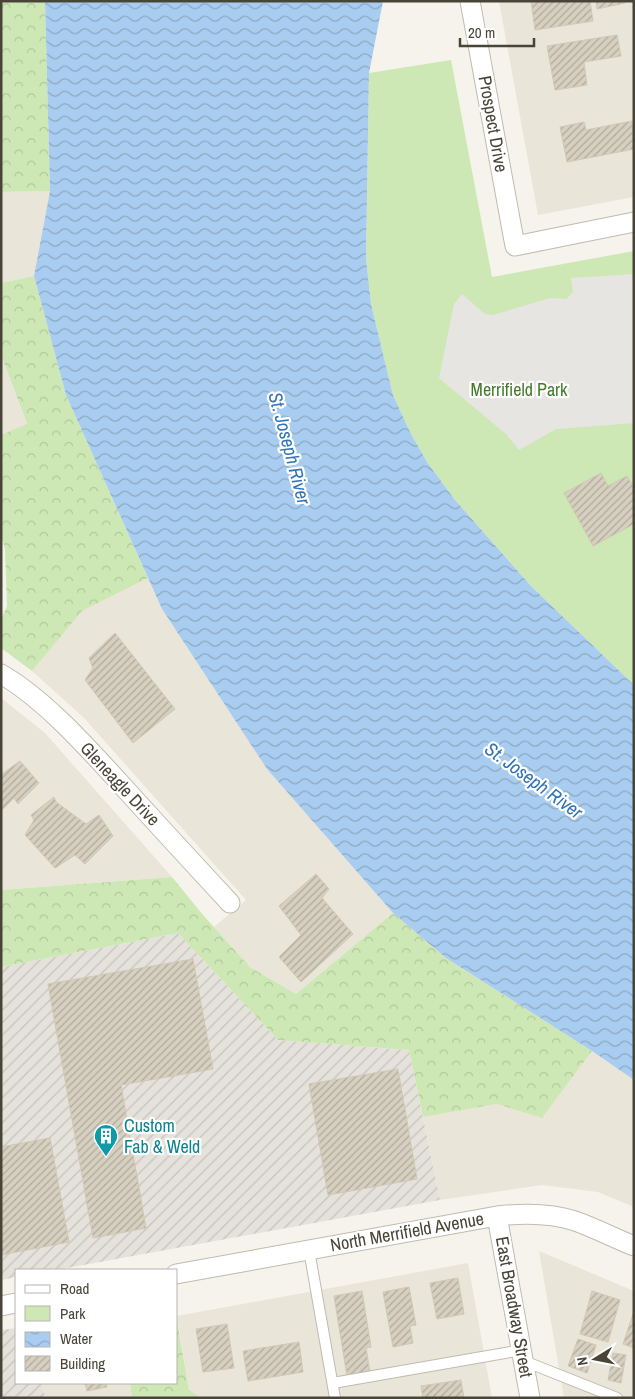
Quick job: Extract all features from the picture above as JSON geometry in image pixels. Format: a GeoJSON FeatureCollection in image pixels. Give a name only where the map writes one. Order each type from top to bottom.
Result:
{"type":"FeatureCollection","features":[{"type":"Feature","properties":{"kind":"street","name":"Prospect Drive"},"geometry":{"type":"LineString","coordinates":[[470,1],[515,246],[634,222]]}},
{"type":"Feature","properties":{"kind":"street","name":"Gleneagle Drive"},"geometry":{"type":"LineString","coordinates":[[1,674],[14,681],[90,750],[230,904]]}},
{"type":"Feature","properties":{"kind":"street","name":"North Merrifield Avenue"},"geometry":{"type":"LineString","coordinates":[[178,1274],[522,1213],[574,1221],[634,1246]]}},
{"type":"Feature","properties":{"kind":"street","name":"East Broadway Street"},"geometry":{"type":"LineString","coordinates":[[497,1216],[530,1398]]}},
{"type":"Feature","properties":{"kind":"street"},"geometry":{"type":"LineString","coordinates":[[1,1306],[15,1303]]}},
{"type":"Feature","properties":{"kind":"lane"},"geometry":{"type":"LineString","coordinates":[[309,1250],[335,1398]]}},
{"type":"Feature","properties":{"kind":"lane"},"geometry":{"type":"LineString","coordinates":[[333,1384],[523,1356],[617,1398]]}},
{"type":"Feature","properties":{"kind":"shaded area"},"geometry":{"type":"Polygon","coordinates":[[[499,1],[634,1],[634,197],[538,215],[499,1]]]}},
{"type":"Feature","properties":{"kind":"shaded area"},"geometry":{"type":"Polygon","coordinates":[[[50,191],[34,276],[1,283],[1,192],[50,191]]]}},
{"type":"Feature","properties":{"kind":"shaded area"},"geometry":{"type":"Polygon","coordinates":[[[634,274],[634,423],[556,429],[519,450],[506,434],[439,378],[454,304],[462,294],[485,314],[493,315],[550,298],[566,299],[573,292],[571,278],[634,274]]]}},
{"type":"Feature","properties":{"kind":"shaded area"},"geometry":{"type":"Polygon","coordinates":[[[1,355],[27,425],[1,435],[1,355]]]}},
{"type":"Feature","properties":{"kind":"shaded area"},"geometry":{"type":"Polygon","coordinates":[[[148,578],[162,609],[267,769],[393,913],[296,994],[250,967],[214,927],[246,900],[84,718],[32,671],[82,611],[148,578]]]}},
{"type":"Feature","properties":{"kind":"shaded area"},"geometry":{"type":"Polygon","coordinates":[[[1,698],[45,733],[172,877],[1,890],[1,698]]]}},
{"type":"Feature","properties":{"kind":"shaded area"},"geometry":{"type":"Polygon","coordinates":[[[178,933],[278,1040],[409,1050],[440,1200],[61,1269],[15,1269],[15,1277],[1,1280],[1,967],[178,933]]]}},
{"type":"Feature","properties":{"kind":"shaded area"},"geometry":{"type":"Polygon","coordinates":[[[592,1051],[634,1080],[634,1207],[598,1192],[542,1185],[440,1200],[423,1117],[497,1104],[542,1118],[592,1051]]]}},
{"type":"Feature","properties":{"kind":"shaded area"},"geometry":{"type":"Polygon","coordinates":[[[539,1251],[634,1291],[634,1398],[564,1398],[539,1251]]]}},
{"type":"Feature","properties":{"kind":"shaded area"},"geometry":{"type":"Polygon","coordinates":[[[468,1263],[492,1398],[201,1398],[189,1390],[178,1316],[468,1263]]]}},
{"type":"Feature","properties":{"kind":"shaded area"},"geometry":{"type":"Polygon","coordinates":[[[15,1328],[15,1384],[42,1384],[45,1398],[1,1398],[1,1330],[15,1328]]]}},
{"type":"Feature","properties":{"kind":"shaded area"},"geometry":{"type":"Polygon","coordinates":[[[42,1384],[130,1384],[132,1398],[45,1398],[42,1384]]]}},
{"type":"Feature","properties":{"kind":"green space"},"geometry":{"type":"Polygon","coordinates":[[[1,1],[45,1],[50,191],[1,192],[1,1]]]}},
{"type":"Feature","properties":{"kind":"green space","name":"Merrifield Park"},"geometry":{"type":"Polygon","coordinates":[[[451,60],[492,277],[634,251],[634,685],[531,586],[455,500],[427,462],[410,432],[393,395],[371,304],[366,258],[369,73],[451,60]]]}},
{"type":"Feature","properties":{"kind":"green space"},"geometry":{"type":"Polygon","coordinates":[[[34,276],[66,395],[148,578],[82,611],[32,671],[1,648],[1,620],[7,606],[5,549],[1,535],[1,435],[27,424],[1,355],[1,283],[34,276]]]}},
{"type":"Feature","properties":{"kind":"green space"},"geometry":{"type":"Polygon","coordinates":[[[172,877],[250,967],[296,994],[393,913],[446,958],[592,1051],[542,1118],[497,1104],[423,1117],[409,1050],[278,1040],[178,933],[1,967],[1,890],[172,877]]]}},
{"type":"Feature","properties":{"kind":"green space"},"geometry":{"type":"Polygon","coordinates":[[[178,1326],[189,1390],[201,1398],[132,1398],[130,1384],[178,1384],[178,1326]]]}},
{"type":"Feature","properties":{"kind":"water","name":"St. Joseph River"},"geometry":{"type":"Polygon","coordinates":[[[45,1],[383,1],[369,73],[366,258],[371,304],[393,395],[410,432],[427,462],[455,500],[531,586],[634,685],[634,1080],[446,958],[393,913],[267,769],[162,609],[66,395],[34,276],[50,191],[45,1]]]}},
{"type":"Feature","properties":{"kind":"building"},"geometry":{"type":"Polygon","coordinates":[[[531,1],[590,1],[593,21],[535,30],[531,1]]]}},
{"type":"Feature","properties":{"kind":"building"},"geometry":{"type":"Polygon","coordinates":[[[596,1],[625,1],[625,3],[597,9],[596,1]]]}},
{"type":"Feature","properties":{"kind":"building"},"geometry":{"type":"Polygon","coordinates":[[[617,35],[621,56],[584,62],[587,85],[555,90],[547,46],[617,35]]]}},
{"type":"Feature","properties":{"kind":"building"},"geometry":{"type":"Polygon","coordinates":[[[632,121],[634,149],[567,162],[560,127],[584,122],[586,130],[632,121]]]}},
{"type":"Feature","properties":{"kind":"building"},"geometry":{"type":"Polygon","coordinates":[[[601,473],[608,486],[627,476],[634,488],[634,524],[593,546],[564,493],[601,473]]]}},
{"type":"Feature","properties":{"kind":"building"},"geometry":{"type":"Polygon","coordinates":[[[115,633],[175,709],[133,743],[85,680],[93,668],[89,658],[115,633]]]}},
{"type":"Feature","properties":{"kind":"building"},"geometry":{"type":"Polygon","coordinates":[[[20,761],[39,783],[18,804],[14,798],[1,811],[1,773],[20,761]]]}},
{"type":"Feature","properties":{"kind":"building"},"geometry":{"type":"Polygon","coordinates":[[[54,797],[56,802],[86,824],[99,815],[113,836],[85,864],[75,855],[55,868],[25,835],[34,820],[31,815],[54,797]]]}},
{"type":"Feature","properties":{"kind":"building"},"geometry":{"type":"Polygon","coordinates":[[[316,874],[329,889],[322,898],[353,934],[301,982],[279,957],[301,935],[279,906],[316,874]]]}},
{"type":"Feature","properties":{"kind":"building","name":"Custom Fab & Weld"},"geometry":{"type":"Polygon","coordinates":[[[193,959],[213,1069],[121,1085],[146,1228],[93,1238],[48,984],[193,959]]]}},
{"type":"Feature","properties":{"kind":"building"},"geometry":{"type":"Polygon","coordinates":[[[398,1069],[417,1179],[328,1195],[309,1084],[398,1069]]]}},
{"type":"Feature","properties":{"kind":"building"},"geometry":{"type":"Polygon","coordinates":[[[50,1138],[69,1242],[1,1255],[1,1147],[50,1138]]]}},
{"type":"Feature","properties":{"kind":"building"},"geometry":{"type":"Polygon","coordinates":[[[458,1278],[464,1314],[437,1319],[430,1283],[458,1278]]]}},
{"type":"Feature","properties":{"kind":"building"},"geometry":{"type":"Polygon","coordinates":[[[409,1287],[416,1325],[410,1326],[413,1343],[393,1347],[383,1292],[409,1287]]]}},
{"type":"Feature","properties":{"kind":"building"},"geometry":{"type":"Polygon","coordinates":[[[362,1291],[371,1347],[366,1348],[370,1372],[347,1376],[334,1296],[362,1291]]]}},
{"type":"Feature","properties":{"kind":"building"},"geometry":{"type":"Polygon","coordinates":[[[592,1291],[620,1300],[608,1342],[580,1334],[592,1291]]]}},
{"type":"Feature","properties":{"kind":"building"},"geometry":{"type":"Polygon","coordinates":[[[634,1311],[634,1348],[623,1344],[634,1311]]]}},
{"type":"Feature","properties":{"kind":"building"},"geometry":{"type":"Polygon","coordinates":[[[227,1324],[234,1368],[203,1372],[196,1329],[227,1324]]]}},
{"type":"Feature","properties":{"kind":"building"},"geometry":{"type":"Polygon","coordinates":[[[578,1339],[596,1345],[587,1373],[568,1366],[578,1339]]]}},
{"type":"Feature","properties":{"kind":"building"},"geometry":{"type":"Polygon","coordinates":[[[299,1342],[303,1372],[248,1381],[243,1351],[299,1342]]]}},
{"type":"Feature","properties":{"kind":"building"},"geometry":{"type":"Polygon","coordinates":[[[613,1353],[626,1355],[621,1383],[608,1380],[613,1353]]]}},
{"type":"Feature","properties":{"kind":"building"},"geometry":{"type":"Polygon","coordinates":[[[461,1380],[464,1398],[423,1398],[421,1386],[461,1380]]]}},
{"type":"Feature","properties":{"kind":"building"},"geometry":{"type":"Polygon","coordinates":[[[85,1384],[106,1384],[107,1387],[87,1391],[85,1384]]]}},
{"type":"Feature","properties":{"kind":"place","name":"Custom Fab & Weld"},"geometry":{"type":"Point","coordinates":[106,1157]}}]}
